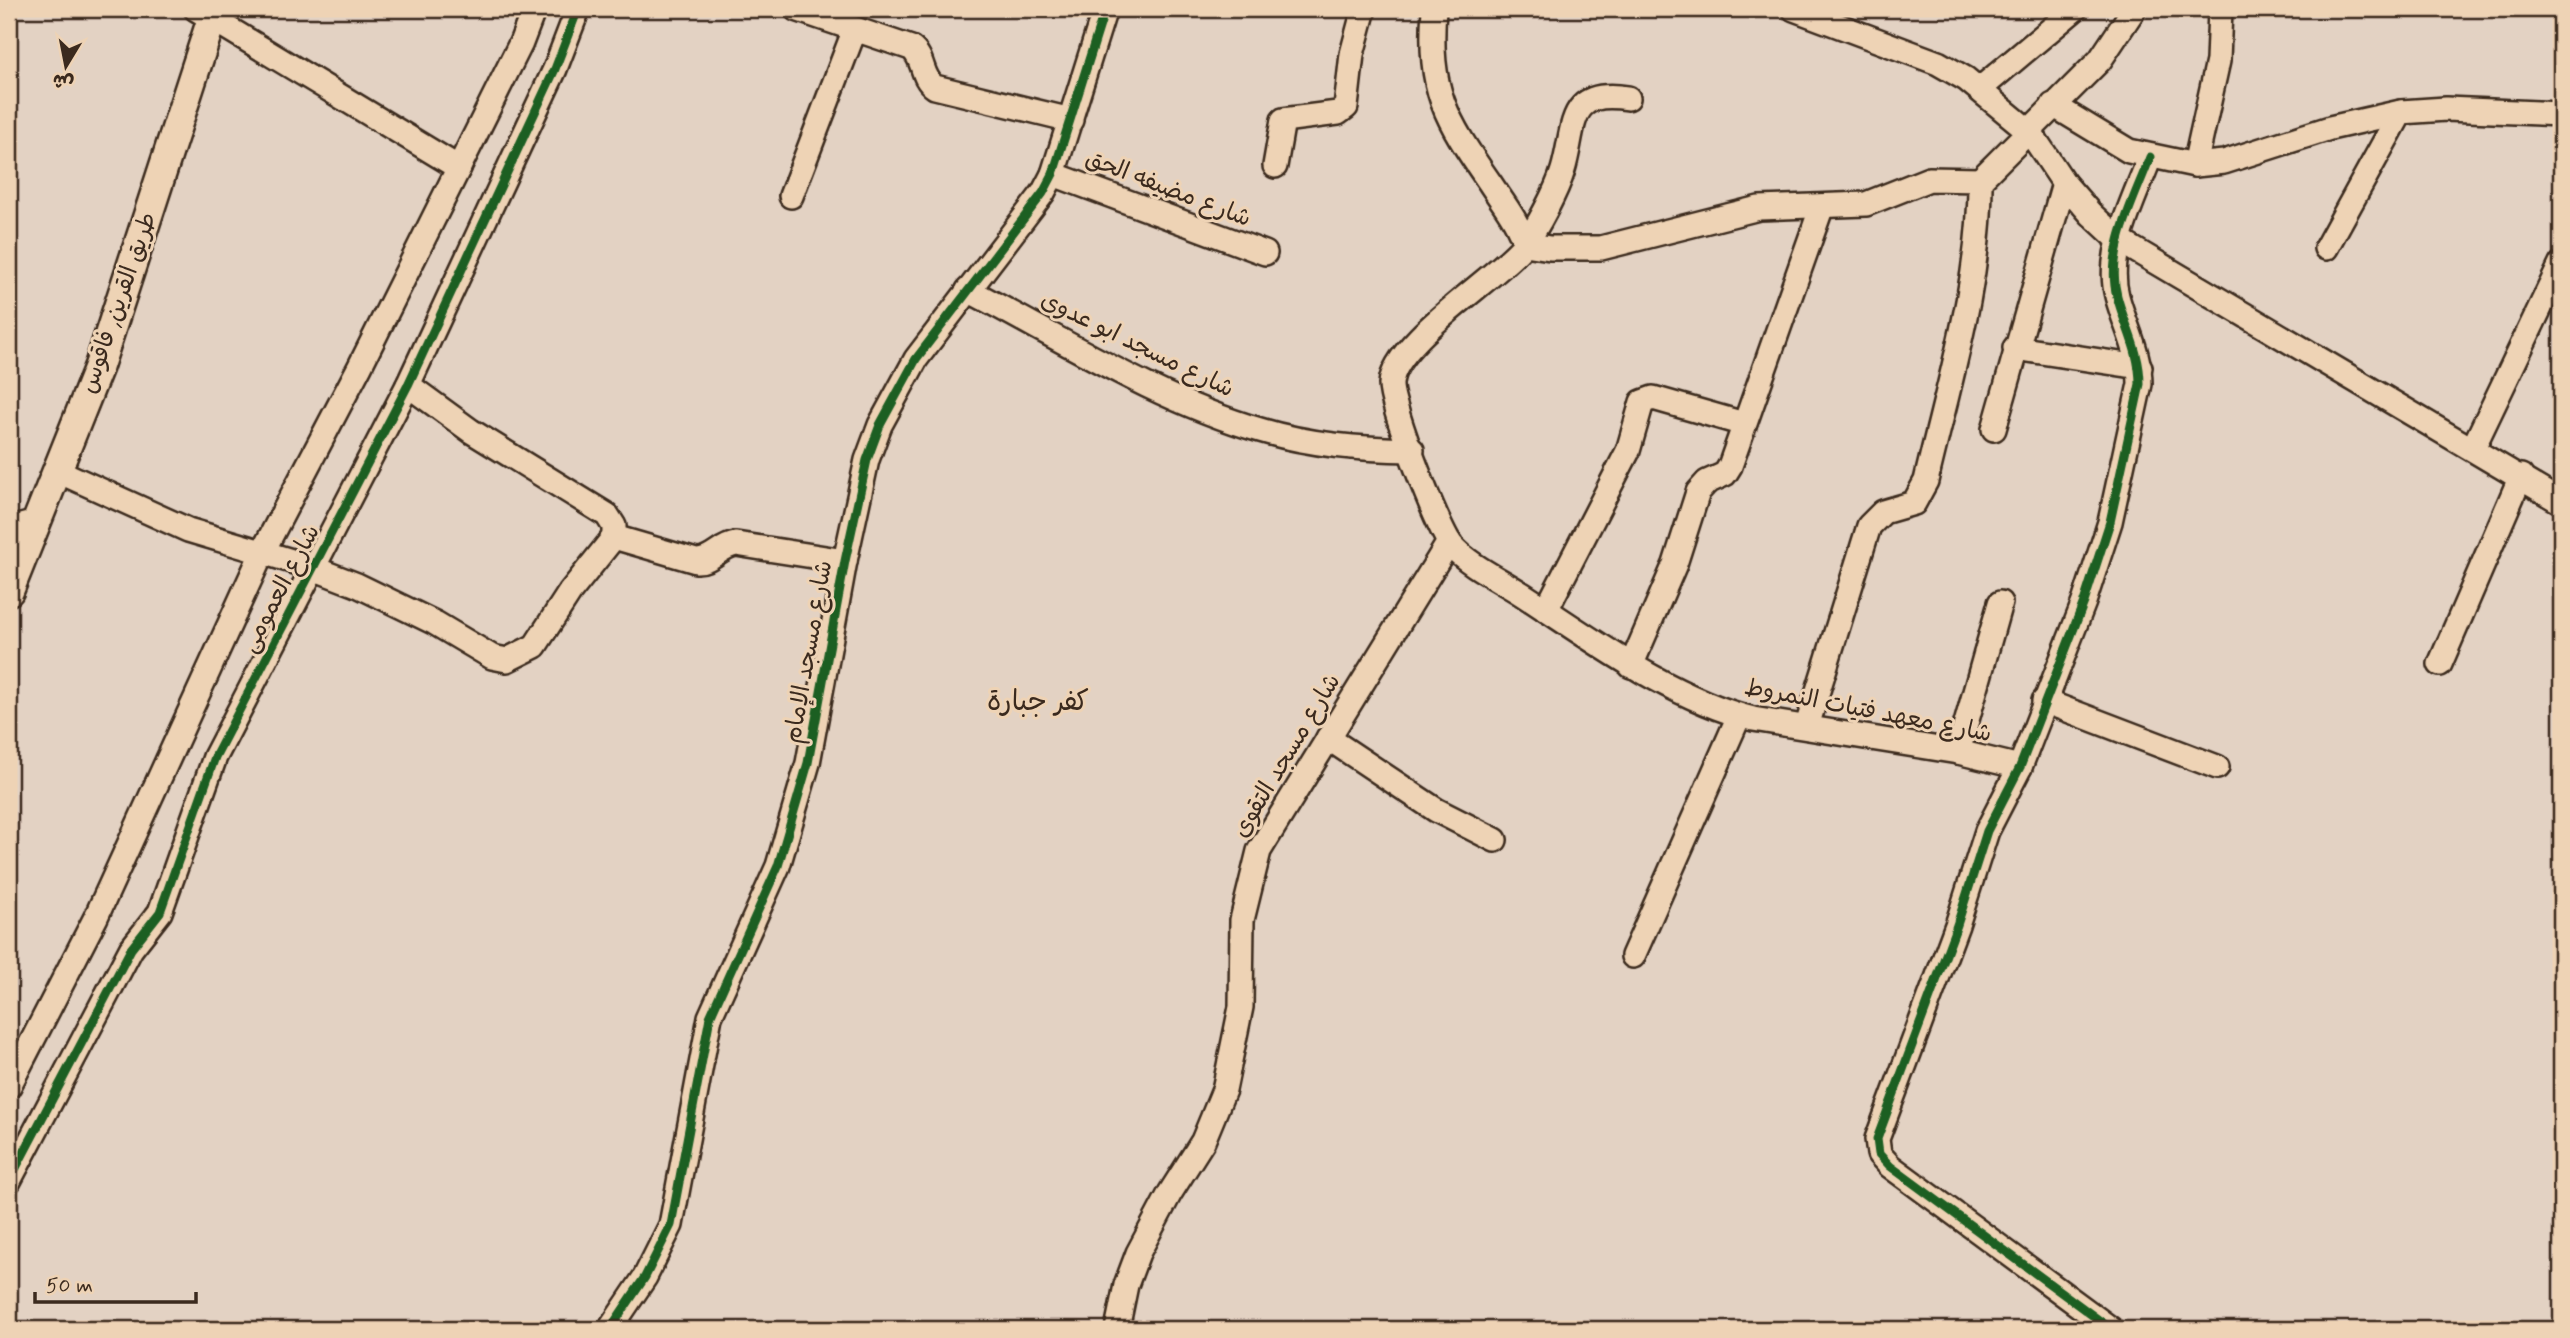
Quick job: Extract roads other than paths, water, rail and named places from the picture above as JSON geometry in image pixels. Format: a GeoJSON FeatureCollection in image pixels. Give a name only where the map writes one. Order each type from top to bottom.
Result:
{"type":"FeatureCollection","features":[{"type":"Feature","properties":{"kind":"street"},"geometry":{"type":"LineString","coordinates":[[9,1086],[96,917],[267,553],[521,43],[534,9]]}},
{"type":"Feature","properties":{"kind":"street","name":"شارع العمومى"},"geometry":{"type":"LineString","coordinates":[[9,1181],[131,949],[160,912],[215,757],[309,566],[408,385],[555,69],[578,9]]}},
{"type":"Feature","properties":{"kind":"street"},"geometry":{"type":"LineString","coordinates":[[799,9],[916,51],[925,77],[935,87],[1070,120]]}},
{"type":"Feature","properties":{"kind":"street","name":"شارع مسجد الإمام"},"geometry":{"type":"LineString","coordinates":[[610,1329],[645,1277],[671,1225],[710,1017],[778,866],[808,763],[845,561],[867,460],[880,425],[916,359],[1028,214],[1053,174],[1105,9]]}},
{"type":"Feature","properties":{"kind":"street"},"geometry":{"type":"LineString","coordinates":[[1275,166],[1283,120],[1338,113],[1346,107],[1352,54],[1364,9]]}},
{"type":"Feature","properties":{"kind":"street"},"geometry":{"type":"LineString","coordinates":[[1434,9],[1433,74],[1438,95],[1456,134],[1517,223],[1525,244],[1550,248],[1601,248],[1759,208],[1876,202],[1929,179],[1980,180],[2100,60],[2134,9]]}},
{"type":"Feature","properties":{"kind":"street"},"geometry":{"type":"LineString","coordinates":[[1794,9],[1938,63],[1979,89],[2030,132],[2064,183],[2091,214],[2120,241],[2561,502]]}},
{"type":"Feature","properties":{"kind":"street"},"geometry":{"type":"LineString","coordinates":[[1979,89],[2075,9]]}},
{"type":"Feature","properties":{"kind":"street"},"geometry":{"type":"LineString","coordinates":[[2195,165],[2218,61],[2220,9]]}},
{"type":"Feature","properties":{"kind":"street"},"geometry":{"type":"LineString","coordinates":[[208,12],[459,169]]}},
{"type":"Feature","properties":{"kind":"street","name":"طريق القرين, فاقوس"},"geometry":{"type":"LineString","coordinates":[[9,591],[99,366],[208,12]]}},
{"type":"Feature","properties":{"kind":"street"},"geometry":{"type":"LineString","coordinates":[[791,196],[855,29]]}},
{"type":"Feature","properties":{"kind":"street","name":"شارع معهد فتيات النمروط"},"geometry":{"type":"LineString","coordinates":[[1628,98],[1607,95],[1588,102],[1573,118],[1563,172],[1525,244],[1399,359],[1393,372],[1393,399],[1441,530],[1463,555],[1631,666],[1739,716],[1958,752],[2020,767]]}},
{"type":"Feature","properties":{"kind":"street"},"geometry":{"type":"LineString","coordinates":[[2053,105],[2129,150],[2150,157],[2195,165],[2224,162],[2330,128],[2401,112],[2446,109],[2561,114]]}},
{"type":"Feature","properties":{"kind":"street"},"geometry":{"type":"LineString","coordinates":[[2326,248],[2401,112]]}},
{"type":"Feature","properties":{"kind":"street"},"geometry":{"type":"LineString","coordinates":[[2111,1329],[1890,1166],[1876,1148],[1877,1139],[1957,925],[1987,831],[2020,767],[2084,602],[2110,522],[2129,443],[2140,367],[2114,281],[2120,241],[2150,157]]}},
{"type":"Feature","properties":{"kind":"street","name":"شارع مضيفه الحق"},"geometry":{"type":"LineString","coordinates":[[1053,174],[1265,253]]}},
{"type":"Feature","properties":{"kind":"street"},"geometry":{"type":"LineString","coordinates":[[1807,726],[1869,526],[1883,512],[1914,503],[1926,481],[1963,321],[1982,215],[1980,180]]}},
{"type":"Feature","properties":{"kind":"street"},"geometry":{"type":"LineString","coordinates":[[1994,429],[2064,183]]}},
{"type":"Feature","properties":{"kind":"street"},"geometry":{"type":"LineString","coordinates":[[1631,666],[1675,564],[1698,492],[1707,482],[1725,474],[1822,206]]}},
{"type":"Feature","properties":{"kind":"street"},"geometry":{"type":"LineString","coordinates":[[2473,448],[2561,264]]}},
{"type":"Feature","properties":{"kind":"street","name":"شارع مسجد ابو عدوى"},"geometry":{"type":"LineString","coordinates":[[968,290],[1213,414],[1309,442],[1358,449],[1412,450]]}},
{"type":"Feature","properties":{"kind":"street"},"geometry":{"type":"LineString","coordinates":[[2015,348],[2140,367]]}},
{"type":"Feature","properties":{"kind":"street"},"geometry":{"type":"LineString","coordinates":[[58,471],[188,530],[309,566],[390,600],[492,657],[507,660],[535,646],[570,592],[614,537],[614,526],[607,514],[471,431],[408,385]]}},
{"type":"Feature","properties":{"kind":"street"},"geometry":{"type":"LineString","coordinates":[[1546,610],[1628,451],[1642,402],[1653,398],[1744,424]]}},
{"type":"Feature","properties":{"kind":"street"},"geometry":{"type":"LineString","coordinates":[[2440,664],[2521,476]]}},
{"type":"Feature","properties":{"kind":"street"},"geometry":{"type":"LineString","coordinates":[[9,529],[37,522]]}},
{"type":"Feature","properties":{"kind":"street"},"geometry":{"type":"LineString","coordinates":[[614,537],[695,561],[708,559],[725,547],[736,544],[845,561]]}},
{"type":"Feature","properties":{"kind":"street","name":"شارع مسجد التقوى"},"geometry":{"type":"LineString","coordinates":[[1117,1329],[1126,1285],[1138,1253],[1164,1203],[1203,1141],[1224,1090],[1241,1007],[1242,920],[1251,873],[1270,830],[1449,542]]}},
{"type":"Feature","properties":{"kind":"street"},"geometry":{"type":"LineString","coordinates":[[1958,752],[2000,603]]}},
{"type":"Feature","properties":{"kind":"street"},"geometry":{"type":"LineString","coordinates":[[2044,701],[2217,768]]}},
{"type":"Feature","properties":{"kind":"street"},"geometry":{"type":"LineString","coordinates":[[1633,956],[1739,716]]}},
{"type":"Feature","properties":{"kind":"street"},"geometry":{"type":"LineString","coordinates":[[1328,738],[1436,810],[1495,840]]}},
{"type":"Feature","properties":{"kind":"district","name":"كفر جبارة"},"geometry":{"type":"Point","coordinates":[1038,702]}}]}
